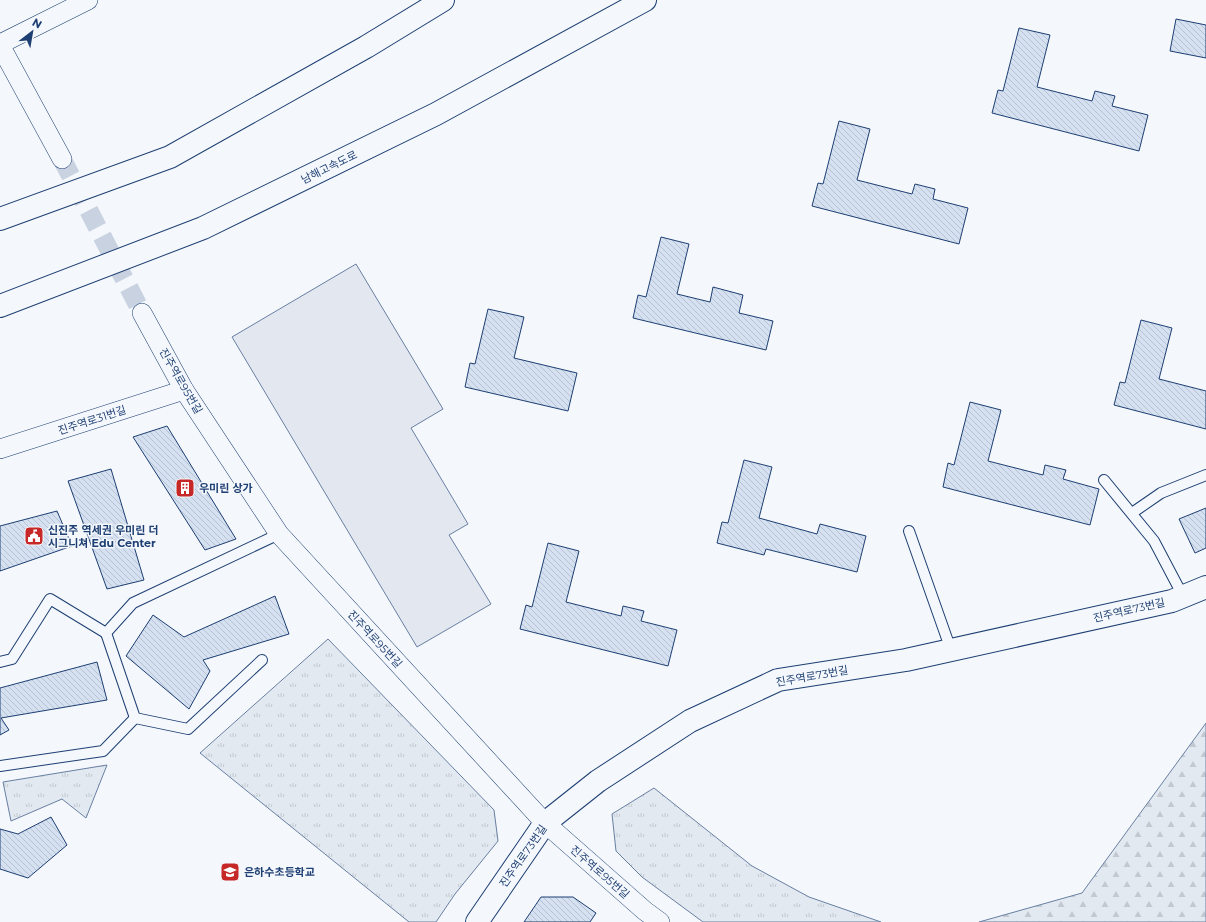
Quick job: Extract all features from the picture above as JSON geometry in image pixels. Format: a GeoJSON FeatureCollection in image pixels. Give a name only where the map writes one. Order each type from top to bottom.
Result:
{"type":"FeatureCollection","features":[{"type":"Feature","properties":{"kind":"main road"},"geometry":{"type":"LineString","coordinates":[[0,218],[170,157],[366,47],[443,0]]}},
{"type":"Feature","properties":{"kind":"main road","name":"남해고속도로"},"geometry":{"type":"LineString","coordinates":[[0,306],[203,228],[436,114],[645,0]]}},
{"type":"Feature","properties":{"kind":"main road","name":"진주역로73번길"},"geometry":{"type":"LineString","coordinates":[[478,922],[545,823],[598,782],[690,721],[778,680],[906,660],[1172,601],[1206,586]]}},
{"type":"Feature","properties":{"kind":"street"},"geometry":{"type":"LineString","coordinates":[[62,159],[0,45],[88,0]]}},
{"type":"Feature","properties":{"kind":"street","name":"진주역로95번길"},"geometry":{"type":"LineString","coordinates":[[142,313],[184,390],[279,534],[545,823],[647,918]]}},
{"type":"Feature","properties":{"kind":"street","name":"진주역로31번길"},"geometry":{"type":"LineString","coordinates":[[0,449],[184,390]]}},
{"type":"Feature","properties":{"kind":"lane"},"geometry":{"type":"LineString","coordinates":[[1132,513],[1161,493],[1206,475]]}},
{"type":"Feature","properties":{"kind":"lane"},"geometry":{"type":"LineString","coordinates":[[1104,480],[1154,541],[1183,596]]}},
{"type":"Feature","properties":{"kind":"lane"},"geometry":{"type":"LineString","coordinates":[[909,531],[951,650]]}},
{"type":"Feature","properties":{"kind":"lane"},"geometry":{"type":"LineString","coordinates":[[106,633],[133,603],[279,534]]}},
{"type":"Feature","properties":{"kind":"lane"},"geometry":{"type":"LineString","coordinates":[[0,662],[12,659],[50,599],[106,633],[136,718]]}},
{"type":"Feature","properties":{"kind":"lane"},"geometry":{"type":"LineString","coordinates":[[136,718],[188,729],[262,660]]}},
{"type":"Feature","properties":{"kind":"lane"},"geometry":{"type":"LineString","coordinates":[[0,766],[103,751],[136,718]]}},
{"type":"Feature","properties":{"kind":"green space"},"geometry":{"type":"Polygon","coordinates":[[[328,639],[494,810],[498,841],[455,894],[436,922],[409,922],[200,753],[328,639]]]}},
{"type":"Feature","properties":{"kind":"green space"},"geometry":{"type":"Polygon","coordinates":[[[1206,723],[1206,922],[979,922],[1082,893],[1206,723]]]}},
{"type":"Feature","properties":{"kind":"green space"},"geometry":{"type":"Polygon","coordinates":[[[107,765],[86,818],[62,799],[11,821],[3,782],[107,765]]]}},
{"type":"Feature","properties":{"kind":"green space"},"geometry":{"type":"Polygon","coordinates":[[[654,788],[752,866],[809,897],[881,922],[703,922],[642,877],[616,851],[612,814],[654,788]]]}},
{"type":"Feature","properties":{"kind":"shaded area"},"geometry":{"type":"Polygon","coordinates":[[[356,264],[443,409],[411,428],[468,524],[449,535],[491,604],[417,647],[232,337],[356,264]]]}},
{"type":"Feature","properties":{"kind":"building"},"geometry":{"type":"Polygon","coordinates":[[[1176,19],[1206,25],[1206,58],[1170,51],[1176,19]]]}},
{"type":"Feature","properties":{"kind":"building"},"geometry":{"type":"Polygon","coordinates":[[[1019,28],[1050,35],[1037,87],[1092,101],[1095,91],[1115,96],[1112,106],[1148,115],[1139,151],[992,113],[998,90],[1003,91],[1019,28]]]}},
{"type":"Feature","properties":{"kind":"building"},"geometry":{"type":"Polygon","coordinates":[[[839,121],[870,129],[857,180],[912,194],[915,184],[935,189],[933,199],[968,208],[959,244],[812,206],[818,183],[823,184],[839,121]]]}},
{"type":"Feature","properties":{"kind":"building"},"geometry":{"type":"Polygon","coordinates":[[[661,237],[689,244],[677,294],[710,302],[713,287],[743,295],[739,313],[773,321],[766,350],[633,318],[638,295],[646,297],[661,237]]]}},
{"type":"Feature","properties":{"kind":"building"},"geometry":{"type":"Polygon","coordinates":[[[488,309],[524,317],[514,358],[577,373],[568,411],[465,387],[470,363],[475,364],[488,309]]]}},
{"type":"Feature","properties":{"kind":"building"},"geometry":{"type":"Polygon","coordinates":[[[1141,320],[1172,328],[1159,379],[1206,391],[1206,429],[1114,405],[1120,382],[1125,383],[1141,320]]]}},
{"type":"Feature","properties":{"kind":"building"},"geometry":{"type":"Polygon","coordinates":[[[970,402],[1001,410],[988,461],[1043,475],[1045,465],[1066,470],[1063,479],[1099,489],[1090,525],[943,487],[948,463],[954,465],[970,402]]]}},
{"type":"Feature","properties":{"kind":"building","name":"우미린 상가"},"geometry":{"type":"Polygon","coordinates":[[[167,426],[236,539],[205,550],[133,437],[167,426]]]}},
{"type":"Feature","properties":{"kind":"building"},"geometry":{"type":"Polygon","coordinates":[[[744,460],[772,467],[759,518],[817,534],[820,524],[866,536],[857,572],[766,549],[764,555],[717,543],[722,522],[728,523],[744,460]]]}},
{"type":"Feature","properties":{"kind":"building"},"geometry":{"type":"Polygon","coordinates":[[[111,469],[144,580],[107,589],[68,481],[111,469]]]}},
{"type":"Feature","properties":{"kind":"building"},"geometry":{"type":"Polygon","coordinates":[[[1206,508],[1206,548],[1195,553],[1179,519],[1206,508]]]}},
{"type":"Feature","properties":{"kind":"building","name":"신진주 역세권 우미린 더 시그니쳐 Edu Center"},"geometry":{"type":"Polygon","coordinates":[[[57,511],[72,546],[0,571],[0,526],[57,511]]]}},
{"type":"Feature","properties":{"kind":"building"},"geometry":{"type":"Polygon","coordinates":[[[548,543],[579,551],[566,602],[621,616],[623,606],[644,611],[641,621],[677,630],[668,666],[520,629],[526,605],[532,607],[548,543]]]}},
{"type":"Feature","properties":{"kind":"building"},"geometry":{"type":"Polygon","coordinates":[[[275,596],[289,634],[203,660],[210,671],[189,709],[126,656],[153,615],[184,637],[275,596]]]}},
{"type":"Feature","properties":{"kind":"building"},"geometry":{"type":"Polygon","coordinates":[[[97,662],[107,700],[1,718],[9,730],[0,735],[0,688],[97,662]]]}},
{"type":"Feature","properties":{"kind":"building"},"geometry":{"type":"Polygon","coordinates":[[[51,817],[67,845],[28,878],[0,869],[0,829],[18,834],[51,817]]]}},
{"type":"Feature","properties":{"kind":"building"},"geometry":{"type":"Polygon","coordinates":[[[541,897],[573,897],[596,913],[590,922],[524,922],[541,897]]]}},
{"type":"Feature","properties":{"kind":"tunnel"},"geometry":{"type":"LineString","coordinates":[[62,159],[142,313]]}},
{"type":"Feature","properties":{"kind":"place","name":"우미린 상가"},"geometry":{"type":"Point","coordinates":[185,488]}},
{"type":"Feature","properties":{"kind":"place","name":"신진주 역세권 우미린 더 시그니쳐 Edu Center"},"geometry":{"type":"Point","coordinates":[34,536]}},
{"type":"Feature","properties":{"kind":"place","name":"은하수초등학교"},"geometry":{"type":"Point","coordinates":[230,872]}}]}
